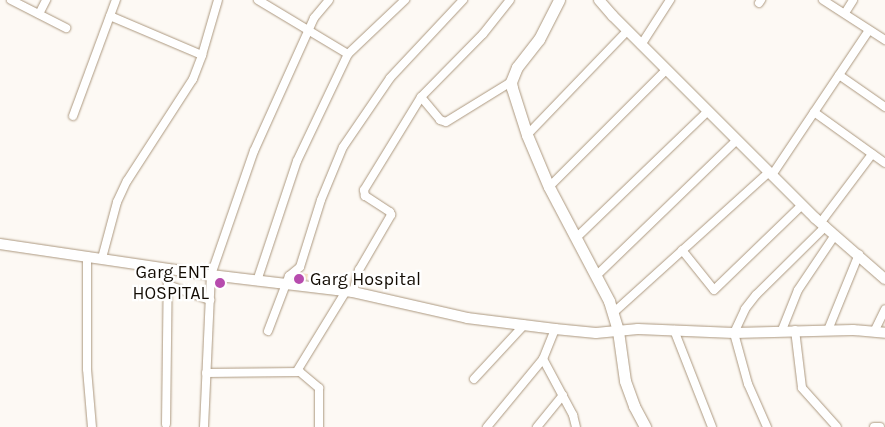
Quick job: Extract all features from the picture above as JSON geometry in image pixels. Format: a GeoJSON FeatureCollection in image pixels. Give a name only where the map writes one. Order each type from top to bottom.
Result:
{"type":"FeatureCollection","features":[{"type":"Feature","properties":{"kind":"main road"},"geometry":{"type":"LineString","coordinates":[[560,0],[540,39],[517,67],[511,82],[527,135],[550,187],[613,313],[618,330],[625,381],[634,406],[645,427]]}},
{"type":"Feature","properties":{"kind":"street"},"geometry":{"type":"LineString","coordinates":[[11,0],[66,28]]}},
{"type":"Feature","properties":{"kind":"street"},"geometry":{"type":"LineString","coordinates":[[39,14],[46,0]]}},
{"type":"Feature","properties":{"kind":"street"},"geometry":{"type":"LineString","coordinates":[[73,116],[116,0]]}},
{"type":"Feature","properties":{"kind":"street"},"geometry":{"type":"LineString","coordinates":[[102,258],[117,202],[127,181],[148,146],[179,103],[193,78],[202,56],[216,0]]}},
{"type":"Feature","properties":{"kind":"street"},"geometry":{"type":"LineString","coordinates":[[258,0],[348,54]]}},
{"type":"Feature","properties":{"kind":"street"},"geometry":{"type":"LineString","coordinates":[[204,427],[211,274],[254,151],[314,18],[330,0]]}},
{"type":"Feature","properties":{"kind":"street"},"geometry":{"type":"LineString","coordinates":[[257,280],[294,168],[348,54],[405,0]]}},
{"type":"Feature","properties":{"kind":"street"},"geometry":{"type":"LineString","coordinates":[[268,331],[289,276],[300,267],[320,200],[336,160],[348,138],[390,78],[463,0]]}},
{"type":"Feature","properties":{"kind":"street"},"geometry":{"type":"LineString","coordinates":[[297,371],[349,292],[358,270],[391,217],[390,212],[365,196],[363,192],[421,97],[483,34],[510,0]]}},
{"type":"Feature","properties":{"kind":"street"},"geometry":{"type":"LineString","coordinates":[[641,45],[670,0]]}},
{"type":"Feature","properties":{"kind":"street"},"geometry":{"type":"LineString","coordinates":[[824,0],[885,40]]}},
{"type":"Feature","properties":{"kind":"street"},"geometry":{"type":"LineString","coordinates":[[845,14],[853,0]]}},
{"type":"Feature","properties":{"kind":"street"},"geometry":{"type":"LineString","coordinates":[[602,1],[627,31],[802,205],[885,279]]}},
{"type":"Feature","properties":{"kind":"street"},"geometry":{"type":"LineString","coordinates":[[110,16],[202,56]]}},
{"type":"Feature","properties":{"kind":"street"},"geometry":{"type":"LineString","coordinates":[[613,313],[771,173],[869,30]]}},
{"type":"Feature","properties":{"kind":"street"},"geometry":{"type":"LineString","coordinates":[[527,135],[627,31]]}},
{"type":"Feature","properties":{"kind":"street"},"geometry":{"type":"LineString","coordinates":[[550,187],[666,70]]}},
{"type":"Feature","properties":{"kind":"street"},"geometry":{"type":"LineString","coordinates":[[839,75],[885,107]]}},
{"type":"Feature","properties":{"kind":"street"},"geometry":{"type":"LineString","coordinates":[[421,97],[440,120],[446,122],[511,82]]}},
{"type":"Feature","properties":{"kind":"street"},"geometry":{"type":"LineString","coordinates":[[576,238],[708,111]]}},
{"type":"Feature","properties":{"kind":"street"},"geometry":{"type":"LineString","coordinates":[[814,112],[885,163]]}},
{"type":"Feature","properties":{"kind":"street"},"geometry":{"type":"LineString","coordinates":[[596,276],[737,140]]}},
{"type":"Feature","properties":{"kind":"street"},"geometry":{"type":"LineString","coordinates":[[768,427],[748,384],[734,333],[745,309],[823,224],[872,154]]}},
{"type":"Feature","properties":{"kind":"street"},"geometry":{"type":"LineString","coordinates":[[682,250],[714,290],[802,205]]}},
{"type":"Feature","properties":{"kind":"street"},"geometry":{"type":"LineString","coordinates":[[782,330],[798,290],[835,234]]}},
{"type":"Feature","properties":{"kind":"street"},"geometry":{"type":"LineString","coordinates":[[0,244],[349,292],[456,316],[556,329],[596,332],[674,330],[734,333],[828,330],[880,333],[885,308]]}},
{"type":"Feature","properties":{"kind":"street"},"geometry":{"type":"LineString","coordinates":[[828,330],[859,254]]}},
{"type":"Feature","properties":{"kind":"street"},"geometry":{"type":"LineString","coordinates":[[88,256],[87,369],[92,427]]}},
{"type":"Feature","properties":{"kind":"street"},"geometry":{"type":"LineString","coordinates":[[166,424],[168,268]]}},
{"type":"Feature","properties":{"kind":"street"},"geometry":{"type":"LineString","coordinates":[[168,285],[210,300]]}},
{"type":"Feature","properties":{"kind":"street"},"geometry":{"type":"LineString","coordinates":[[474,379],[524,325]]}},
{"type":"Feature","properties":{"kind":"street"},"geometry":{"type":"LineString","coordinates":[[487,427],[543,359],[556,329]]}},
{"type":"Feature","properties":{"kind":"street"},"geometry":{"type":"LineString","coordinates":[[674,330],[712,427]]}},
{"type":"Feature","properties":{"kind":"street"},"geometry":{"type":"LineString","coordinates":[[795,330],[802,388],[837,427]]}},
{"type":"Feature","properties":{"kind":"street"},"geometry":{"type":"LineString","coordinates":[[543,359],[573,415],[576,427]]}},
{"type":"Feature","properties":{"kind":"street"},"geometry":{"type":"LineString","coordinates":[[206,373],[297,371],[320,389],[319,427]]}},
{"type":"Feature","properties":{"kind":"street"},"geometry":{"type":"LineString","coordinates":[[537,427],[563,395]]}},
{"type":"Feature","properties":{"kind":"street"},"geometry":{"type":"LineString","coordinates":[[874,427],[880,427]]}},
{"type":"Feature","properties":{"kind":"building"},"geometry":{"type":"Polygon","coordinates":[[[301,273],[308,274],[307,280],[295,278],[301,273]]]}},
{"type":"Feature","properties":{"kind":"place","name":"Garg Hospital"},"geometry":{"type":"Point","coordinates":[299,279]}},
{"type":"Feature","properties":{"kind":"place","name":"Garg ENT HOSPITAL"},"geometry":{"type":"Point","coordinates":[220,283]}}]}
